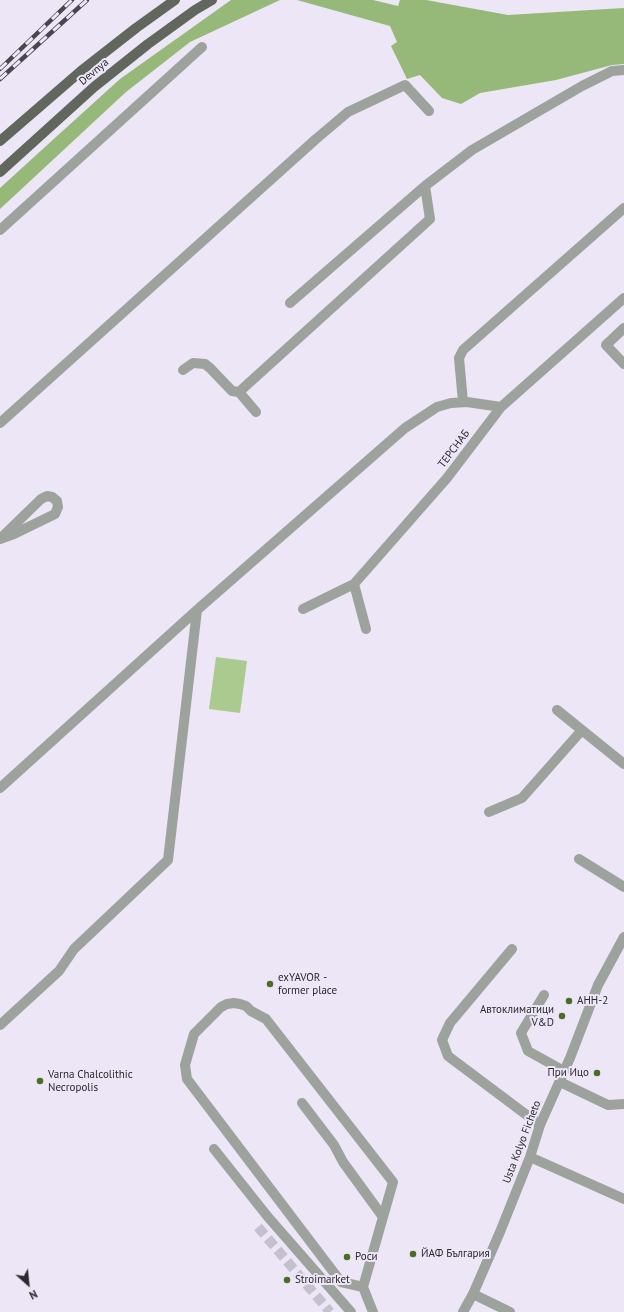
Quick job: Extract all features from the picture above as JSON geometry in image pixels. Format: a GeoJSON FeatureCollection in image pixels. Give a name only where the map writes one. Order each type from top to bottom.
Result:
{"type":"FeatureCollection","features":[{"type":"Feature","properties":{"kind":"main road","name":"Devnya"},"geometry":{"type":"LineString","coordinates":[[0,141],[87,66],[175,0]]}},
{"type":"Feature","properties":{"kind":"main road","name":"Devnya"},"geometry":{"type":"LineString","coordinates":[[0,172],[94,87],[136,53],[195,10],[212,0]]}},
{"type":"Feature","properties":{"kind":"street"},"geometry":{"type":"LineString","coordinates":[[0,230],[202,47]]}},
{"type":"Feature","properties":{"kind":"street"},"geometry":{"type":"LineString","coordinates":[[290,303],[425,186],[472,150],[582,86],[612,72],[624,70]]}},
{"type":"Feature","properties":{"kind":"street"},"geometry":{"type":"LineString","coordinates":[[0,423],[310,144],[348,112],[405,85],[429,111]]}},
{"type":"Feature","properties":{"kind":"street"},"geometry":{"type":"LineString","coordinates":[[239,392],[430,220],[425,186]]}},
{"type":"Feature","properties":{"kind":"street"},"geometry":{"type":"LineString","coordinates":[[463,402],[459,358],[463,350],[624,208]]}},
{"type":"Feature","properties":{"kind":"street","name":"ТЕРСНАБ"},"geometry":{"type":"LineString","coordinates":[[302,609],[354,584],[447,478],[501,407],[624,298]]}},
{"type":"Feature","properties":{"kind":"street"},"geometry":{"type":"LineString","coordinates":[[624,328],[606,345],[624,364]]}},
{"type":"Feature","properties":{"kind":"street"},"geometry":{"type":"LineString","coordinates":[[183,370],[193,363],[205,364],[232,391],[239,392],[256,412]]}},
{"type":"Feature","properties":{"kind":"street"},"geometry":{"type":"LineString","coordinates":[[0,788],[197,610],[405,428],[438,407],[451,403],[481,403],[501,407]]}},
{"type":"Feature","properties":{"kind":"street"},"geometry":{"type":"LineString","coordinates":[[50,496],[57,501],[58,510],[53,516],[0,539],[41,499],[50,496]]}},
{"type":"Feature","properties":{"kind":"street"},"geometry":{"type":"LineString","coordinates":[[354,584],[366,629]]}},
{"type":"Feature","properties":{"kind":"street"},"geometry":{"type":"LineString","coordinates":[[0,1025],[59,971],[74,949],[168,860],[197,610]]}},
{"type":"Feature","properties":{"kind":"street"},"geometry":{"type":"LineString","coordinates":[[557,710],[624,764]]}},
{"type":"Feature","properties":{"kind":"street"},"geometry":{"type":"LineString","coordinates":[[489,812],[522,798],[582,730]]}},
{"type":"Feature","properties":{"kind":"street"},"geometry":{"type":"LineString","coordinates":[[579,859],[624,888]]}},
{"type":"Feature","properties":{"kind":"street","name":"Usta Kolyo Ficheto"},"geometry":{"type":"LineString","coordinates":[[463,1312],[473,1294],[530,1157],[540,1125],[560,1082],[598,985],[624,937]]}},
{"type":"Feature","properties":{"kind":"street"},"geometry":{"type":"LineString","coordinates":[[512,949],[450,1023],[442,1040],[448,1056],[540,1125]]}},
{"type":"Feature","properties":{"kind":"street"},"geometry":{"type":"LineString","coordinates":[[544,996],[521,1033],[528,1051],[564,1071]]}},
{"type":"Feature","properties":{"kind":"street"},"geometry":{"type":"LineString","coordinates":[[363,1287],[341,1282],[187,1078],[185,1065],[194,1034],[221,1007],[227,1004],[234,1002],[246,1006],[251,1011],[266,1019],[393,1182],[363,1287],[373,1312]]}},
{"type":"Feature","properties":{"kind":"street"},"geometry":{"type":"LineString","coordinates":[[560,1082],[608,1105],[624,1104]]}},
{"type":"Feature","properties":{"kind":"street"},"geometry":{"type":"LineString","coordinates":[[302,1103],[334,1145],[343,1162],[383,1217]]}},
{"type":"Feature","properties":{"kind":"street"},"geometry":{"type":"LineString","coordinates":[[214,1149],[268,1217],[351,1312]]}},
{"type":"Feature","properties":{"kind":"street"},"geometry":{"type":"LineString","coordinates":[[530,1157],[624,1199]]}},
{"type":"Feature","properties":{"kind":"street"},"geometry":{"type":"LineString","coordinates":[[473,1294],[510,1312]]}},
{"type":"Feature","properties":{"kind":"green space"},"geometry":{"type":"Polygon","coordinates":[[[231,0],[280,0],[190,42],[126,92],[0,209],[0,188],[120,79],[231,0]]]}},
{"type":"Feature","properties":{"kind":"green space"},"geometry":{"type":"Polygon","coordinates":[[[297,0],[373,0],[398,6],[400,0],[426,0],[508,15],[624,8],[624,64],[612,65],[556,80],[480,93],[461,104],[442,98],[420,75],[407,79],[391,46],[397,42],[390,26],[297,0]]]}},
{"type":"Feature","properties":{"kind":"green space"},"geometry":{"type":"Polygon","coordinates":[[[216,657],[247,661],[240,713],[209,709],[216,657]]]}},
{"type":"Feature","properties":{"kind":"tunnel"},"geometry":{"type":"LineString","coordinates":[[258,1227],[330,1312]]}},
{"type":"Feature","properties":{"kind":"railway"},"geometry":{"type":"LineString","coordinates":[[0,69],[72,0]]}},
{"type":"Feature","properties":{"kind":"railway"},"geometry":{"type":"LineString","coordinates":[[0,79],[87,0]]}},
{"type":"Feature","properties":{"kind":"place","name":"exYAVOR - former place"},"geometry":{"type":"Point","coordinates":[270,984]}},
{"type":"Feature","properties":{"kind":"place","name":"АНН-2"},"geometry":{"type":"Point","coordinates":[569,1001]}},
{"type":"Feature","properties":{"kind":"place","name":"Автоклиматици V&D"},"geometry":{"type":"Point","coordinates":[562,1016]}},
{"type":"Feature","properties":{"kind":"place","name":"При Ицо"},"geometry":{"type":"Point","coordinates":[597,1073]}},
{"type":"Feature","properties":{"kind":"place","name":"Varna Chalcolithic Necropolis"},"geometry":{"type":"Point","coordinates":[40,1081]}},
{"type":"Feature","properties":{"kind":"place","name":"ЙАФ България"},"geometry":{"type":"Point","coordinates":[413,1254]}},
{"type":"Feature","properties":{"kind":"place","name":"Роси"},"geometry":{"type":"Point","coordinates":[347,1257]}},
{"type":"Feature","properties":{"kind":"place","name":"Stroimarket"},"geometry":{"type":"Point","coordinates":[287,1280]}}]}
